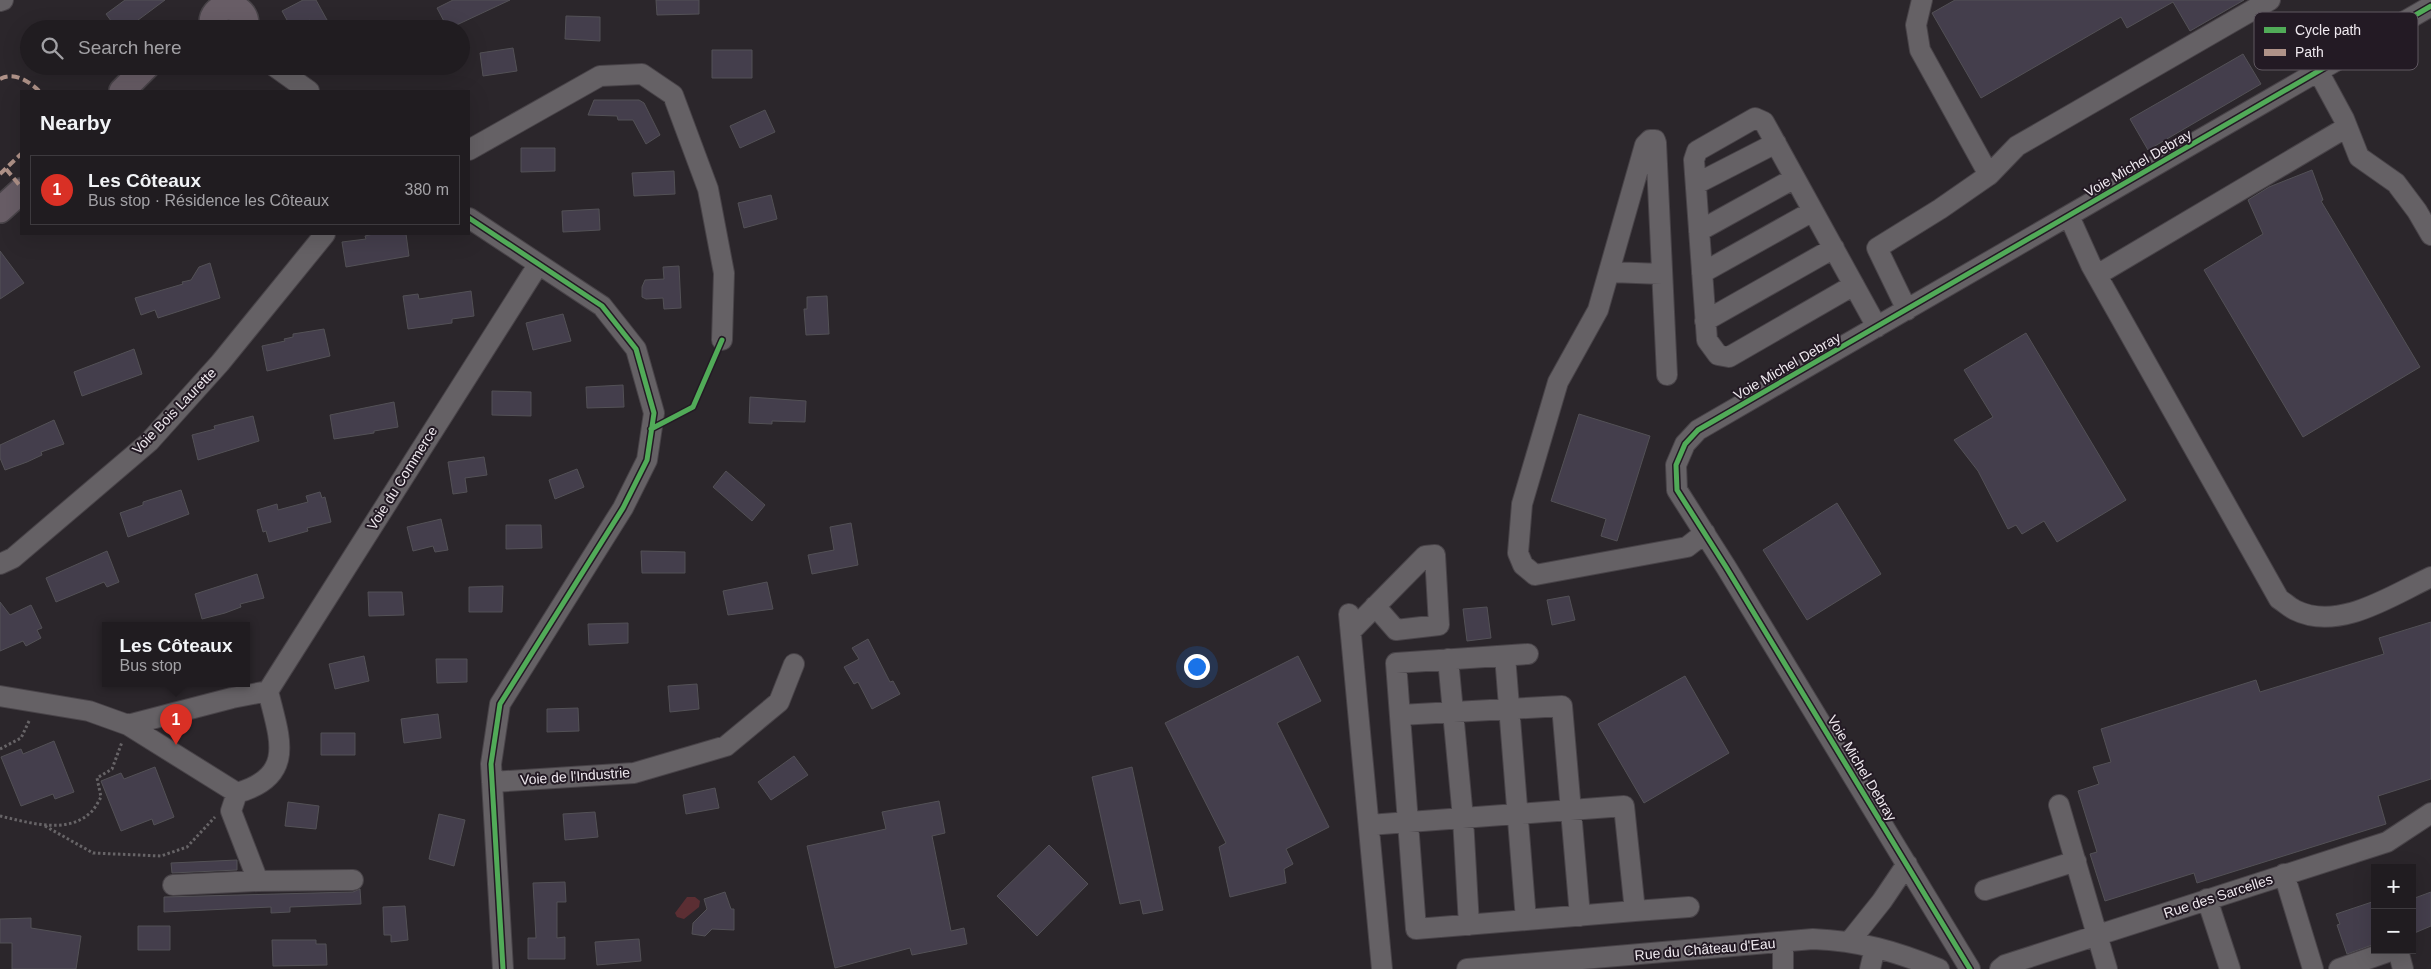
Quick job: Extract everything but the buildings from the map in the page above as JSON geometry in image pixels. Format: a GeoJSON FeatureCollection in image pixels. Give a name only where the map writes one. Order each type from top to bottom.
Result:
{"type":"FeatureCollection","features":[{"type":"Feature","properties":{"kind":"main road"},"geometry":{"type":"LineString","coordinates":[[123,90],[138,75]]}},
{"type":"Feature","properties":{"kind":"main road"},"geometry":{"type":"LineString","coordinates":[[0,210],[20,192]]}},
{"type":"Feature","properties":{"kind":"street"},"geometry":{"type":"LineString","coordinates":[[1922,0],[1916,25],[1920,50],[1989,175]]}},
{"type":"Feature","properties":{"kind":"street"},"geometry":{"type":"LineString","coordinates":[[1907,310],[1877,248],[1940,209],[1989,175],[2017,146],[2270,0]]}},
{"type":"Feature","properties":{"kind":"street","name":"Voie Michel Debray"},"geometry":{"type":"LineString","coordinates":[[2418,13],[2431,6]]}},
{"type":"Feature","properties":{"kind":"street"},"geometry":{"type":"LineString","coordinates":[[2318,71],[2360,157],[2396,184],[2417,211],[2431,235]]}},
{"type":"Feature","properties":{"kind":"street","name":"Voie Michel Debray"},"geometry":{"type":"LineString","coordinates":[[1970,969],[1677,490],[1676,466],[1685,444],[1698,430],[2318,71]]}},
{"type":"Feature","properties":{"kind":"street"},"geometry":{"type":"LineString","coordinates":[[470,149],[600,76],[642,74],[673,95],[708,190],[724,273],[722,340]]}},
{"type":"Feature","properties":{"kind":"street"},"geometry":{"type":"LineString","coordinates":[[287,75],[308,90]]}},
{"type":"Feature","properties":{"kind":"street"},"geometry":{"type":"LineString","coordinates":[[1854,285],[1729,357],[1718,355],[1707,340],[1694,160],[1697,152],[1755,118],[1764,122],[1834,248],[1854,285],[1877,328]]}},
{"type":"Feature","properties":{"kind":"street"},"geometry":{"type":"LineString","coordinates":[[2097,275],[2347,127]]}},
{"type":"Feature","properties":{"kind":"street"},"geometry":{"type":"LineString","coordinates":[[1667,375],[1655,140],[1650,140],[1645,145],[1598,310],[1558,382],[1522,504],[1518,553],[1523,565],[1536,575],[1687,547],[1705,533]]}},
{"type":"Feature","properties":{"kind":"street"},"geometry":{"type":"LineString","coordinates":[[1696,184],[1776,143]]}},
{"type":"Feature","properties":{"kind":"street"},"geometry":{"type":"LineString","coordinates":[[1699,231],[1795,178]]}},
{"type":"Feature","properties":{"kind":"street"},"geometry":{"type":"LineString","coordinates":[[1702,273],[1813,211]]}},
{"type":"Feature","properties":{"kind":"street"},"geometry":{"type":"LineString","coordinates":[[2069,216],[2097,275],[2279,599],[2295,610],[2316,616],[2340,616],[2376,603],[2431,577]]}},
{"type":"Feature","properties":{"kind":"street"},"geometry":{"type":"LineString","coordinates":[[470,219],[602,306],[636,349],[654,413],[647,460],[623,508],[500,704],[490,764],[504,969]]}},
{"type":"Feature","properties":{"kind":"street","name":"Voie Bois Laurette"},"geometry":{"type":"LineString","coordinates":[[0,564],[13,558],[149,442],[220,363],[324,235]]}},
{"type":"Feature","properties":{"kind":"street"},"geometry":{"type":"LineString","coordinates":[[1705,320],[1834,248]]}},
{"type":"Feature","properties":{"kind":"street","name":"Voie du Commerce"},"geometry":{"type":"LineString","coordinates":[[268,691],[538,265]]}},
{"type":"Feature","properties":{"kind":"street"},"geometry":{"type":"LineString","coordinates":[[1610,272],[1662,274]]}},
{"type":"Feature","properties":{"kind":"street"},"geometry":{"type":"LineString","coordinates":[[1375,606],[1350,622],[1382,969]]}},
{"type":"Feature","properties":{"kind":"street"},"geometry":{"type":"LineString","coordinates":[[1528,654],[1396,663],[1416,930],[1689,907]]}},
{"type":"Feature","properties":{"kind":"street"},"geometry":{"type":"LineString","coordinates":[[1505,656],[1516,814],[1526,920]]}},
{"type":"Feature","properties":{"kind":"street"},"geometry":{"type":"LineString","coordinates":[[1448,659],[1463,818],[1470,925]]}},
{"type":"Feature","properties":{"kind":"street","name":"Voie de l'Industrie"},"geometry":{"type":"LineString","coordinates":[[492,782],[634,773],[726,746],[779,702],[794,664]]}},
{"type":"Feature","properties":{"kind":"street"},"geometry":{"type":"LineString","coordinates":[[128,725],[232,698],[268,691],[281,746],[277,765],[265,781],[234,802]]}},
{"type":"Feature","properties":{"kind":"street"},"geometry":{"type":"LineString","coordinates":[[0,696],[89,711],[128,725],[234,802],[258,882]]}},
{"type":"Feature","properties":{"kind":"street"},"geometry":{"type":"LineString","coordinates":[[1400,715],[1562,706],[1580,916]]}},
{"type":"Feature","properties":{"kind":"street"},"geometry":{"type":"LineString","coordinates":[[2059,805],[2107,969]]}},
{"type":"Feature","properties":{"kind":"street"},"geometry":{"type":"LineString","coordinates":[[1369,825],[1624,806],[1635,911]]}},
{"type":"Feature","properties":{"kind":"street","name":"Rue des Sarcelles"},"geometry":{"type":"LineString","coordinates":[[2000,969],[2005,964],[2387,842],[2431,813]]}},
{"type":"Feature","properties":{"kind":"street"},"geometry":{"type":"LineString","coordinates":[[1985,890],[2076,861]]}},
{"type":"Feature","properties":{"kind":"street"},"geometry":{"type":"LineString","coordinates":[[1850,941],[1882,901],[1907,864]]}},
{"type":"Feature","properties":{"kind":"street"},"geometry":{"type":"LineString","coordinates":[[2284,874],[2313,969]]}},
{"type":"Feature","properties":{"kind":"street"},"geometry":{"type":"LineString","coordinates":[[173,885],[354,880]]}},
{"type":"Feature","properties":{"kind":"street"},"geometry":{"type":"LineString","coordinates":[[2207,899],[2230,969]]}},
{"type":"Feature","properties":{"kind":"street","name":"Rue du Château d'Eau"},"geometry":{"type":"LineString","coordinates":[[1467,969],[1813,940],[1850,941],[1908,956],[1939,969]]}},
{"type":"Feature","properties":{"kind":"street"},"geometry":{"type":"LineString","coordinates":[[1783,942],[1783,969]]}},
{"type":"Feature","properties":{"kind":"street"},"geometry":{"type":"LineString","coordinates":[[1870,969],[1875,948]]}},
{"type":"Feature","properties":{"kind":"street"},"geometry":{"type":"LineString","coordinates":[[2339,969],[2382,954]]}},
{"type":"Feature","properties":{"kind":"street"},"geometry":{"type":"LineString","coordinates":[[2399,954],[2403,969]]}},
{"type":"Feature","properties":{"kind":"path"},"geometry":{"type":"LineString","coordinates":[[0,749],[20,738],[39,702]]}},
{"type":"Feature","properties":{"kind":"path"},"geometry":{"type":"LineString","coordinates":[[45,826],[78,821],[91,813],[101,797],[97,778],[112,770],[128,725]]}},
{"type":"Feature","properties":{"kind":"path"},"geometry":{"type":"LineString","coordinates":[[0,816],[45,826],[93,853],[161,856],[187,847],[218,814],[234,802]]}},
{"type":"Feature","properties":{"kind":"shaded area"},"geometry":{"type":"Polygon","coordinates":[[[687,897],[695,897],[700,901],[699,907],[684,919],[677,917],[675,913],[687,897]]]}},
{"type":"Feature","properties":{"kind":"marked path"},"geometry":{"type":"LineString","coordinates":[[0,79],[11,76],[16,77],[26,81],[38,90]]}},
{"type":"Feature","properties":{"kind":"marked path"},"geometry":{"type":"LineString","coordinates":[[0,174],[20,155]]}},
{"type":"Feature","properties":{"kind":"marked path"},"geometry":{"type":"LineString","coordinates":[[6,169],[20,186]]}},
{"type":"Feature","properties":{"kind":"cycle path"},"geometry":{"type":"LineString","coordinates":[[2418,14],[2431,6]]}},
{"type":"Feature","properties":{"kind":"cycle path"},"geometry":{"type":"LineString","coordinates":[[1970,969],[1726,567],[1677,490],[1676,465],[1685,444],[1698,430],[2320,70]]}},
{"type":"Feature","properties":{"kind":"cycle path"},"geometry":{"type":"LineString","coordinates":[[470,219],[602,306],[636,349],[654,413],[647,460],[623,508],[500,704],[491,764],[503,969]]}},
{"type":"Feature","properties":{"kind":"cycle path"},"geometry":{"type":"LineString","coordinates":[[651,429],[693,407],[722,340]]}},
{"type":"Feature","properties":{"kind":"place","name":"Les Côteaux"},"geometry":{"type":"Point","coordinates":[176,745]}}]}
